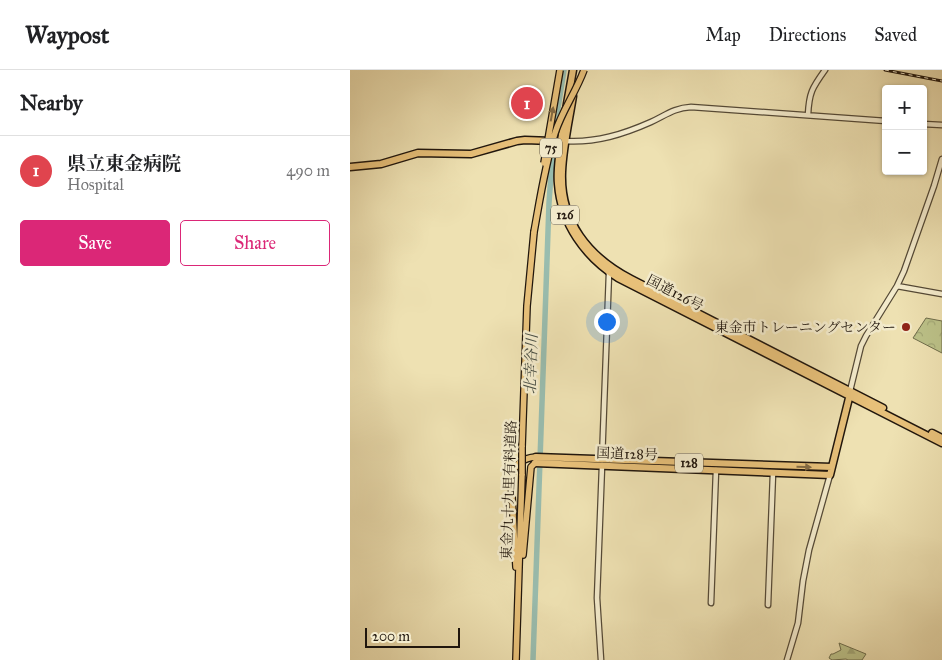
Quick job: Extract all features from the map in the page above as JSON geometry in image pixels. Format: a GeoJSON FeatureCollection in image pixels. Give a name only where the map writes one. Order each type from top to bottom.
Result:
{"type":"FeatureCollection","features":[{"type":"Feature","properties":{"kind":"highway","name":"126"},"geometry":{"type":"LineString","coordinates":[[563,141],[573,70]]}},
{"type":"Feature","properties":{"kind":"highway","name":"126"},"geometry":{"type":"LineString","coordinates":[[563,141],[577,70]]}},
{"type":"Feature","properties":{"kind":"highway"},"geometry":{"type":"LineString","coordinates":[[350,167],[381,164],[418,153],[471,154],[517,141],[563,141]]}},
{"type":"Feature","properties":{"kind":"highway","name":"国道126号"},"geometry":{"type":"LineString","coordinates":[[563,141],[557,182],[565,216],[573,234],[583,248],[609,273],[942,438]]}},
{"type":"Feature","properties":{"kind":"highway","name":"国道126号"},"geometry":{"type":"LineString","coordinates":[[563,141],[562,174],[567,207],[580,236],[605,263],[630,279],[942,443]]}},
{"type":"Feature","properties":{"kind":"highway"},"geometry":{"type":"LineString","coordinates":[[830,475],[850,394]]}},
{"type":"Feature","properties":{"kind":"highway","name":"国道128号"},"geometry":{"type":"LineString","coordinates":[[535,460],[773,469],[832,467]]}},
{"type":"Feature","properties":{"kind":"highway","name":"国道128号"},"geometry":{"type":"LineString","coordinates":[[773,469],[830,475]]}},
{"type":"Feature","properties":{"kind":"main road","name":"東金九十九里有料道路"},"geometry":{"type":"LineString","coordinates":[[516,660],[527,306],[536,212],[560,70]]}},
{"type":"Feature","properties":{"kind":"main road","name":"東金九十九里有料道路"},"geometry":{"type":"LineString","coordinates":[[534,232],[555,134],[561,117],[584,70]]}},
{"type":"Feature","properties":{"kind":"main road","name":"75"},"geometry":{"type":"LineString","coordinates":[[527,458],[535,460],[531,467],[518,609],[512,479],[514,469],[519,462],[527,458]]}},
{"type":"Feature","properties":{"kind":"street"},"geometry":{"type":"LineString","coordinates":[[808,115],[811,91],[825,70]]}},
{"type":"Feature","properties":{"kind":"street"},"geometry":{"type":"LineString","coordinates":[[563,141],[592,141],[609,138],[681,108],[691,106],[882,121]]}},
{"type":"Feature","properties":{"kind":"street"},"geometry":{"type":"LineString","coordinates":[[927,124],[942,125]]}},
{"type":"Feature","properties":{"kind":"street"},"geometry":{"type":"LineString","coordinates":[[850,394],[861,346],[896,286],[907,263],[942,159]]}},
{"type":"Feature","properties":{"kind":"street"},"geometry":{"type":"LineString","coordinates":[[601,660],[597,598],[609,273]]}},
{"type":"Feature","properties":{"kind":"street"},"geometry":{"type":"LineString","coordinates":[[896,286],[942,294]]}},
{"type":"Feature","properties":{"kind":"street"},"geometry":{"type":"LineString","coordinates":[[711,603],[716,467]]}},
{"type":"Feature","properties":{"kind":"street"},"geometry":{"type":"LineString","coordinates":[[768,605],[773,469]]}},
{"type":"Feature","properties":{"kind":"street"},"geometry":{"type":"LineString","coordinates":[[787,660],[798,623],[809,550],[830,475]]}},
{"type":"Feature","properties":{"kind":"green space"},"geometry":{"type":"Polygon","coordinates":[[[926,318],[942,321],[942,353],[913,338],[926,318]]]}},
{"type":"Feature","properties":{"kind":"green space"},"geometry":{"type":"Polygon","coordinates":[[[839,643],[866,654],[862,660],[832,660],[829,658],[831,654],[841,650],[839,643]]]}},
{"type":"Feature","properties":{"kind":"waterway","name":"北幸谷川"},"geometry":{"type":"LineString","coordinates":[[555,127],[564,70]]}},
{"type":"Feature","properties":{"kind":"waterway","name":"北幸谷川"},"geometry":{"type":"LineString","coordinates":[[533,660],[549,203],[553,146]]}},
{"type":"Feature","properties":{"kind":"railway"},"geometry":{"type":"LineString","coordinates":[[885,70],[942,81]]}},
{"type":"Feature","properties":{"kind":"place","name":"県立東金病院"},"geometry":{"type":"Point","coordinates":[527,103]}},
{"type":"Feature","properties":{"kind":"place","name":"東金市トレーニングセンター"},"geometry":{"type":"Point","coordinates":[906,327]}}]}
